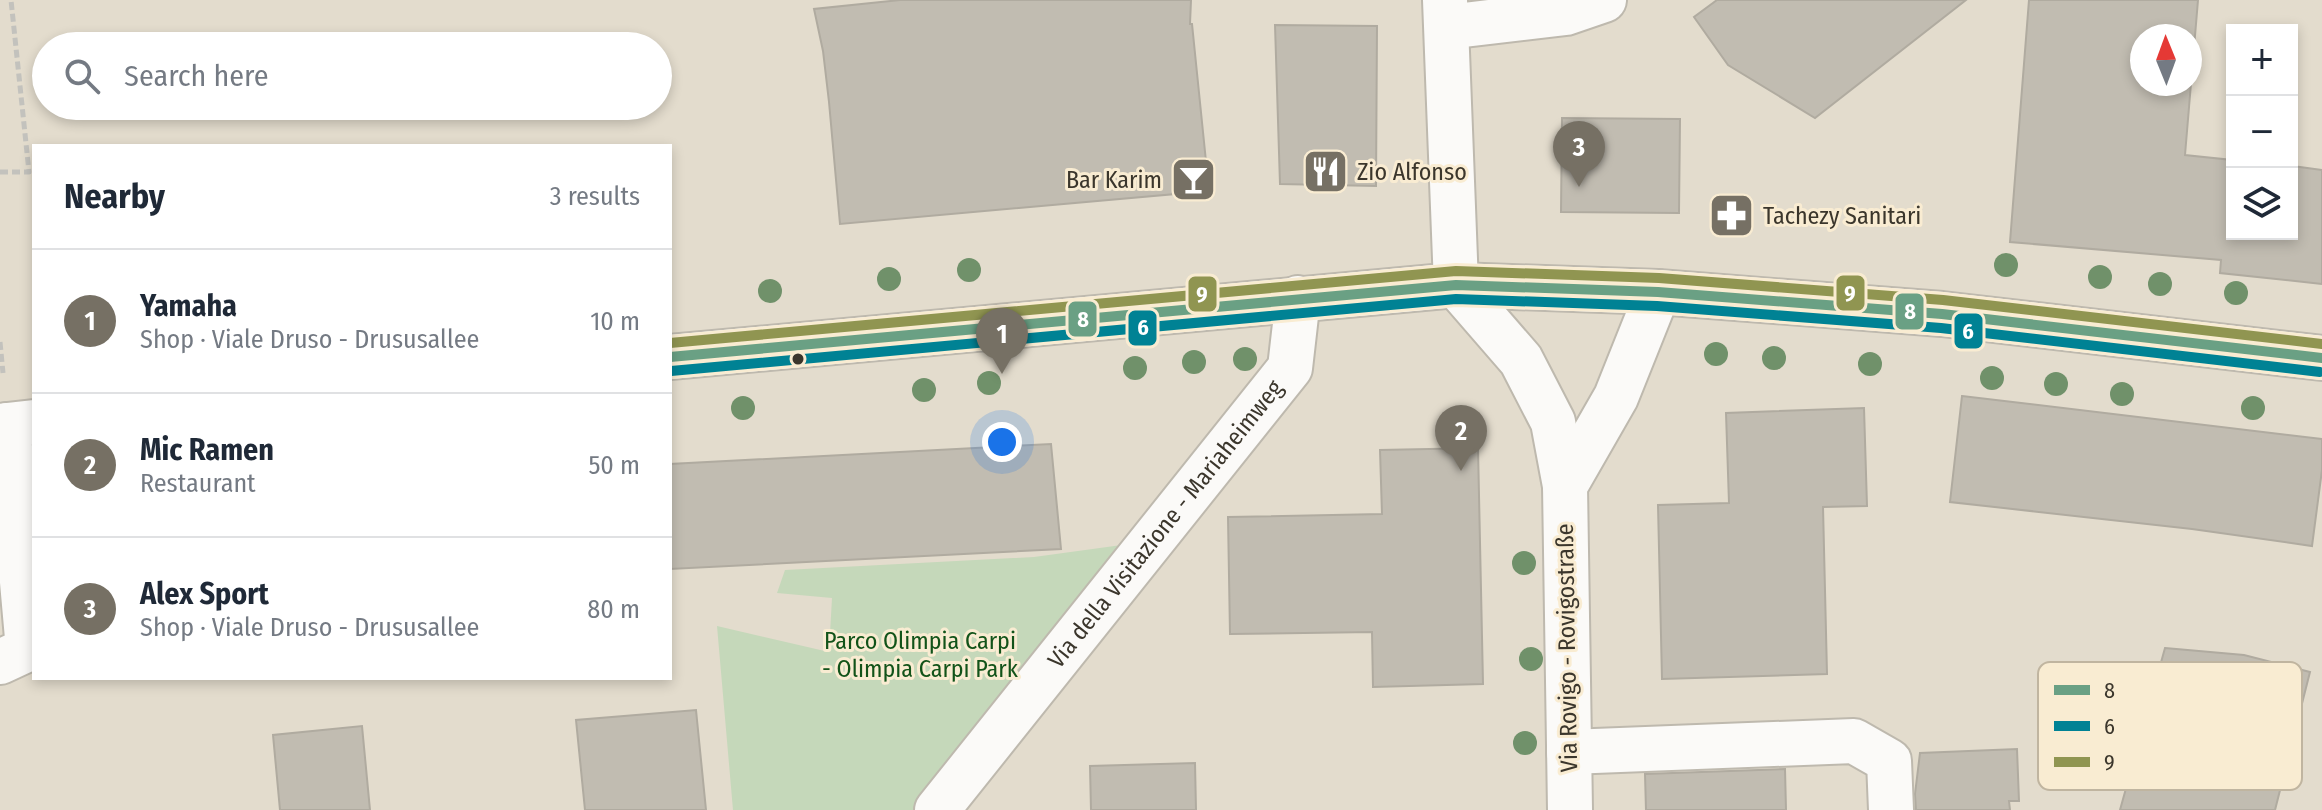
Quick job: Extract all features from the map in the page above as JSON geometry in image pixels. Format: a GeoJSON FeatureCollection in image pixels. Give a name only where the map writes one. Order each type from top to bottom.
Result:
{"type":"FeatureCollection","features":[{"type":"Feature","properties":{"kind":"street"},"geometry":{"type":"LineString","coordinates":[[1456,285],[1446,13],[1566,13],[1604,0]]}},
{"type":"Feature","properties":{"kind":"street"},"geometry":{"type":"LineString","coordinates":[[672,357],[1456,285],[1658,292],[1942,314],[2322,358]]}},
{"type":"Feature","properties":{"kind":"street","name":"Via Rovigo - Rovigostraße"},"geometry":{"type":"LineString","coordinates":[[1456,285],[1521,360],[1553,422],[1565,486],[1570,810]]}},
{"type":"Feature","properties":{"kind":"street"},"geometry":{"type":"LineString","coordinates":[[1565,486],[1616,397],[1658,292]]}},
{"type":"Feature","properties":{"kind":"street","name":"Via della Visitazione - Mariaheimweg"},"geometry":{"type":"LineString","coordinates":[[937,810],[1290,368],[1298,298]]}},
{"type":"Feature","properties":{"kind":"street"},"geometry":{"type":"LineString","coordinates":[[0,662],[28,649],[14,424]]}},
{"type":"Feature","properties":{"kind":"street"},"geometry":{"type":"LineString","coordinates":[[1569,752],[1854,741],[1889,761],[1891,810]]}},
{"type":"Feature","properties":{"kind":"path"},"geometry":{"type":"LineString","coordinates":[[0,172],[29,172],[11,0]]}},
{"type":"Feature","properties":{"kind":"green space","name":"Parco Olimpia Carpi - Olimpia Carpi Park"},"geometry":{"type":"Polygon","coordinates":[[[1129,544],[914,810],[733,810],[717,626],[829,652],[832,598],[777,593],[785,570],[1034,557],[1129,544]]]}},
{"type":"Feature","properties":{"kind":"building"},"geometry":{"type":"Polygon","coordinates":[[[900,0],[1191,0],[1190,24],[1209,191],[840,224],[823,51],[814,9],[900,0]]]}},
{"type":"Feature","properties":{"kind":"building"},"geometry":{"type":"Polygon","coordinates":[[[1717,0],[1966,0],[1815,118],[1728,65],[1694,17],[1717,0]]]}},
{"type":"Feature","properties":{"kind":"building"},"geometry":{"type":"Polygon","coordinates":[[[2029,0],[2198,0],[2196,24],[2130,24],[2130,96],[2190,96],[2185,155],[2226,159],[2226,240],[2298,240],[2298,167],[2322,170],[2322,284],[2220,273],[2221,260],[2010,242],[2029,0]]]}},
{"type":"Feature","properties":{"kind":"building"},"geometry":{"type":"Polygon","coordinates":[[[1275,25],[1377,26],[1376,186],[1280,184],[1275,25]]]}},
{"type":"Feature","properties":{"kind":"building"},"geometry":{"type":"Polygon","coordinates":[[[1562,118],[1680,119],[1679,213],[1561,212],[1562,118]]]}},
{"type":"Feature","properties":{"kind":"building"},"geometry":{"type":"Polygon","coordinates":[[[1962,396],[2322,439],[2322,470],[2312,546],[1950,502],[1962,396]]]}},
{"type":"Feature","properties":{"kind":"building"},"geometry":{"type":"Polygon","coordinates":[[[1864,408],[1867,506],[1823,507],[1827,674],[1662,679],[1658,505],[1729,503],[1726,413],[1864,408]]]}},
{"type":"Feature","properties":{"kind":"building"},"geometry":{"type":"Polygon","coordinates":[[[1051,444],[1061,549],[672,569],[672,464],[1051,444]]]}},
{"type":"Feature","properties":{"kind":"building"},"geometry":{"type":"Polygon","coordinates":[[[1478,448],[1483,684],[1373,687],[1372,632],[1230,634],[1228,517],[1382,514],[1380,450],[1478,448]]]}},
{"type":"Feature","properties":{"kind":"building"},"geometry":{"type":"Polygon","coordinates":[[[2165,648],[2244,655],[2271,662],[2161,662],[2165,648]]]}},
{"type":"Feature","properties":{"kind":"building"},"geometry":{"type":"Polygon","coordinates":[[[2302,670],[2310,672],[2302,704],[2302,670]]]}},
{"type":"Feature","properties":{"kind":"building"},"geometry":{"type":"Polygon","coordinates":[[[696,710],[706,810],[585,810],[576,720],[696,710]]]}},
{"type":"Feature","properties":{"kind":"building"},"geometry":{"type":"Polygon","coordinates":[[[362,726],[370,810],[280,810],[273,735],[362,726]]]}},
{"type":"Feature","properties":{"kind":"building"},"geometry":{"type":"Polygon","coordinates":[[[2017,749],[2019,801],[2009,801],[2010,810],[1916,810],[1920,753],[2017,749]]]}},
{"type":"Feature","properties":{"kind":"building"},"geometry":{"type":"Polygon","coordinates":[[[1195,763],[1196,810],[1091,810],[1090,766],[1195,763]]]}},
{"type":"Feature","properties":{"kind":"building"},"geometry":{"type":"Polygon","coordinates":[[[1785,769],[1786,810],[1646,810],[1645,774],[1785,769]]]}},
{"type":"Feature","properties":{"kind":"building"},"geometry":{"type":"Polygon","coordinates":[[[2126,790],[2280,790],[2275,810],[2120,810],[2126,790]]]}},
{"type":"Feature","properties":{"kind":"transit line","name":"9"},"geometry":{"type":"LineString","coordinates":[[672,343],[1456,271],[1659,278],[1943,300],[2322,344]]}},
{"type":"Feature","properties":{"kind":"transit line","name":"8"},"geometry":{"type":"LineString","coordinates":[[672,357],[1456,285],[1658,292],[1942,314],[2322,358]]}},
{"type":"Feature","properties":{"kind":"transit line","name":"6"},"geometry":{"type":"LineString","coordinates":[[672,371],[1456,299],[1657,306],[1941,328],[2320,372]]}},
{"type":"Feature","properties":{"kind":"place","name":"Zio Alfonso"},"geometry":{"type":"Point","coordinates":[1326,172]}},
{"type":"Feature","properties":{"kind":"place","name":"Bar Karim"},"geometry":{"type":"Point","coordinates":[1193,180]}},
{"type":"Feature","properties":{"kind":"place","name":"Alex Sport"},"geometry":{"type":"Point","coordinates":[1579,187]}},
{"type":"Feature","properties":{"kind":"place","name":"Tachezy Sanitari"},"geometry":{"type":"Point","coordinates":[1732,216]}},
{"type":"Feature","properties":{"kind":"place","name":"Yamaha"},"geometry":{"type":"Point","coordinates":[1002,374]}},
{"type":"Feature","properties":{"kind":"place","name":"Mic Ramen"},"geometry":{"type":"Point","coordinates":[1461,471]}}]}
